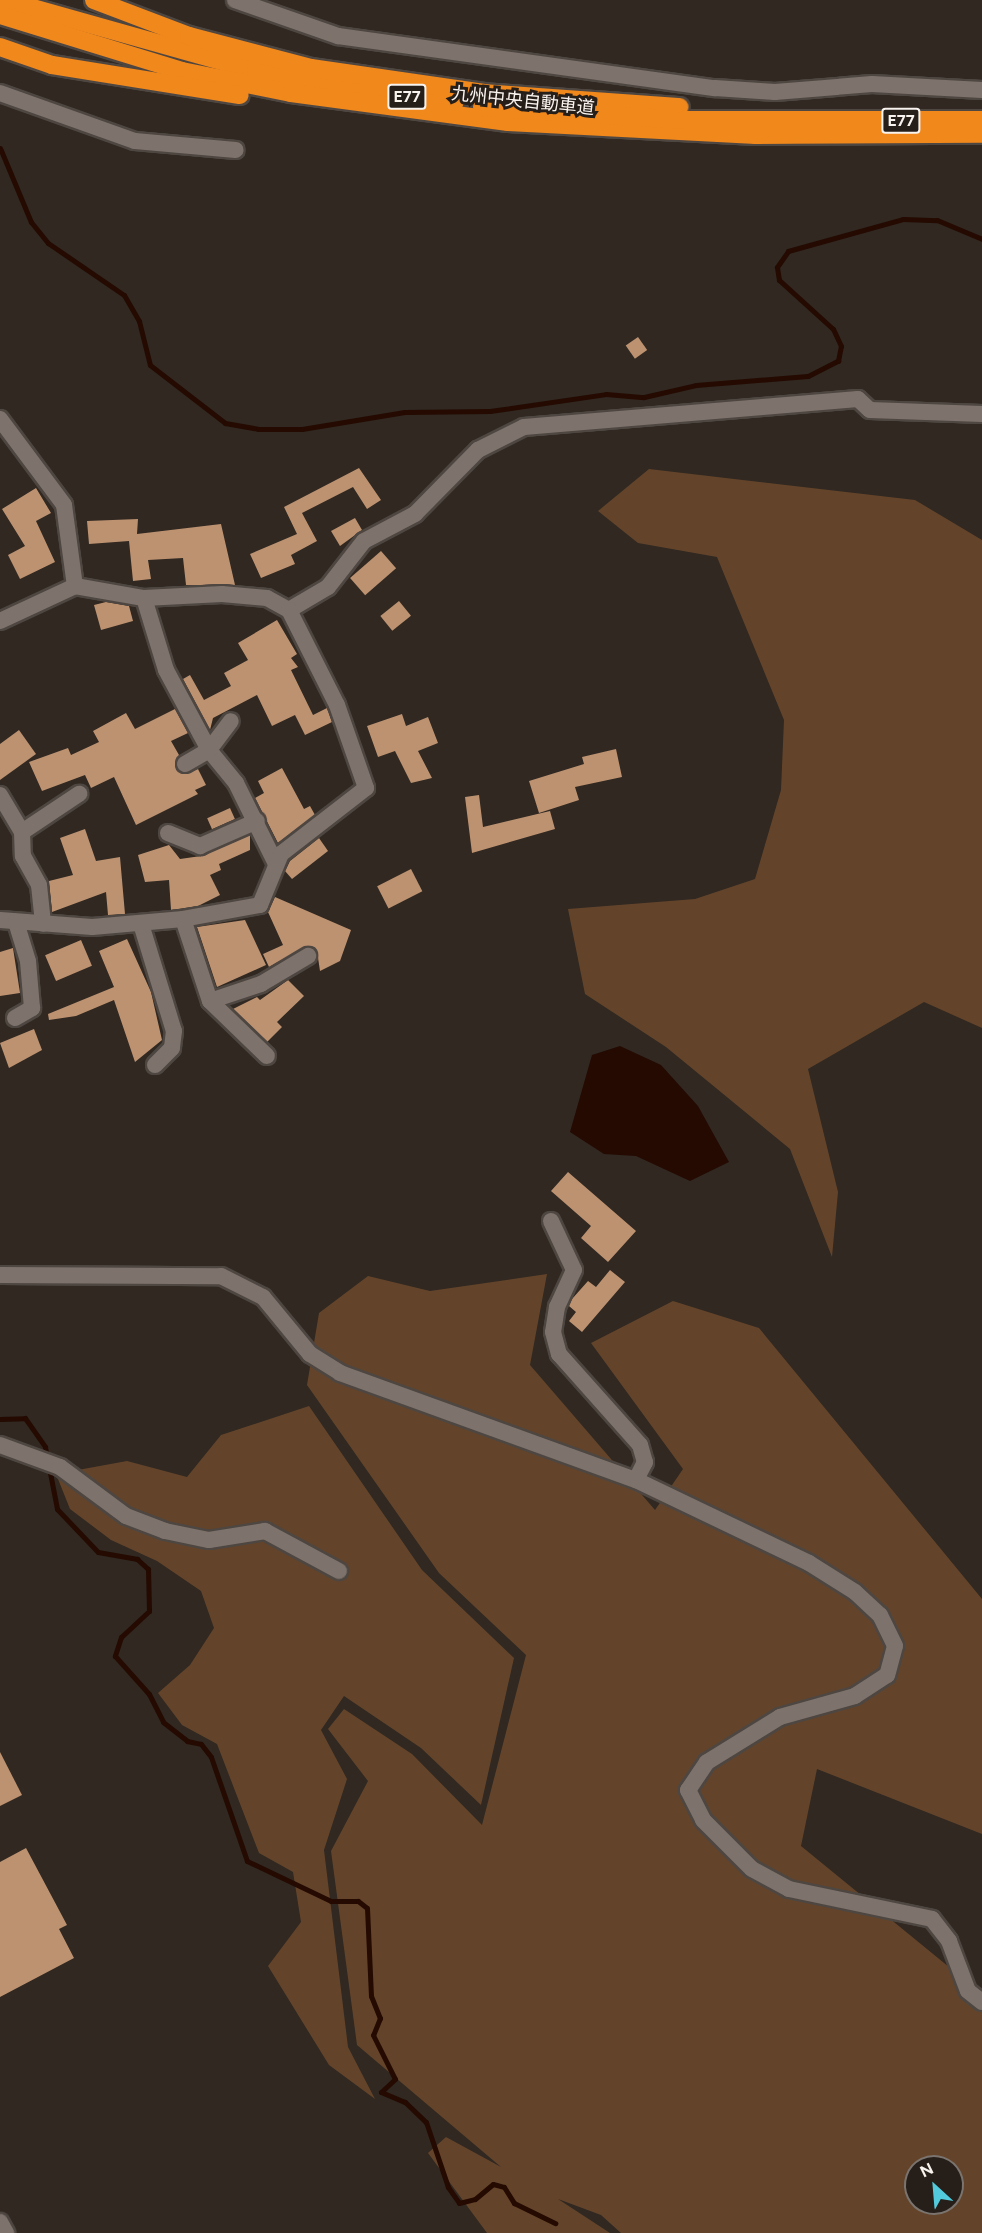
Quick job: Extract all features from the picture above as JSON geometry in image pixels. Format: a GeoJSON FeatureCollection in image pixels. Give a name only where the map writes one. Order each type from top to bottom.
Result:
{"type":"FeatureCollection","features":[{"type":"Feature","properties":{"kind":"highway","name":"九州中央自動車道"},"geometry":{"type":"LineString","coordinates":[[4,0],[178,52],[398,96],[598,116],[820,121],[982,120]]}},
{"type":"Feature","properties":{"kind":"highway"},"geometry":{"type":"LineString","coordinates":[[94,0],[189,36],[311,68],[484,93],[820,121]]}},
{"type":"Feature","properties":{"kind":"highway","name":"九州中央自動車道"},"geometry":{"type":"LineString","coordinates":[[0,15],[182,71],[291,93],[608,131],[982,134]]}},
{"type":"Feature","properties":{"kind":"highway"},"geometry":{"type":"LineString","coordinates":[[0,47],[52,65],[414,122],[473,129],[608,131]]}},
{"type":"Feature","properties":{"kind":"street"},"geometry":{"type":"LineString","coordinates":[[235,0],[338,36],[715,88],[775,92],[872,84],[982,90]]}},
{"type":"Feature","properties":{"kind":"street"},"geometry":{"type":"LineString","coordinates":[[0,93],[135,141],[236,150]]}},
{"type":"Feature","properties":{"kind":"street"},"geometry":{"type":"LineString","coordinates":[[289,610],[328,587],[364,541],[415,514],[478,450],[524,427],[858,399],[870,410],[982,414]]}},
{"type":"Feature","properties":{"kind":"street"},"geometry":{"type":"LineString","coordinates":[[0,419],[64,505],[75,586]]}},
{"type":"Feature","properties":{"kind":"street"},"geometry":{"type":"LineString","coordinates":[[0,621],[75,586],[144,598],[250,594],[289,610],[337,705],[366,788],[275,862],[260,904],[183,920],[141,924],[43,924],[8,921]]}},
{"type":"Feature","properties":{"kind":"street"},"geometry":{"type":"LineString","coordinates":[[144,598],[165,670],[209,750],[257,820],[275,862]]}},
{"type":"Feature","properties":{"kind":"street"},"geometry":{"type":"LineString","coordinates":[[185,764],[209,750],[231,721]]}},
{"type":"Feature","properties":{"kind":"street"},"geometry":{"type":"LineString","coordinates":[[22,832],[79,794]]}},
{"type":"Feature","properties":{"kind":"street"},"geometry":{"type":"LineString","coordinates":[[0,795],[22,832],[23,856],[39,885],[43,924]]}},
{"type":"Feature","properties":{"kind":"street"},"geometry":{"type":"LineString","coordinates":[[168,833],[200,846],[257,820]]}},
{"type":"Feature","properties":{"kind":"street"},"geometry":{"type":"LineString","coordinates":[[183,920],[210,1002],[267,1056]]}},
{"type":"Feature","properties":{"kind":"street"},"geometry":{"type":"LineString","coordinates":[[8,921],[28,961],[32,1008],[15,1018]]}},
{"type":"Feature","properties":{"kind":"street"},"geometry":{"type":"LineString","coordinates":[[141,924],[174,1031],[172,1048],[155,1065]]}},
{"type":"Feature","properties":{"kind":"street"},"geometry":{"type":"LineString","coordinates":[[210,1002],[261,984],[308,956]]}},
{"type":"Feature","properties":{"kind":"street"},"geometry":{"type":"LineString","coordinates":[[551,1221],[574,1270],[557,1307],[554,1332],[559,1354],[640,1445],[645,1462],[636,1480]]}},
{"type":"Feature","properties":{"kind":"street"},"geometry":{"type":"LineString","coordinates":[[0,1275],[222,1276],[263,1297],[310,1354],[340,1373],[636,1480],[808,1563],[846,1586],[880,1615],[895,1646],[887,1675],[855,1696],[780,1717],[707,1762],[688,1790],[703,1820],[752,1869],[789,1889],[932,1919],[949,1941],[968,1991],[982,2002]]}},
{"type":"Feature","properties":{"kind":"street"},"geometry":{"type":"LineString","coordinates":[[0,1445],[60,1467],[126,1516],[209,1540],[265,1531],[339,1571]]}},
{"type":"Feature","properties":{"kind":"street"},"geometry":{"type":"LineString","coordinates":[[0,2222],[6,2233]]}},
{"type":"Feature","properties":{"kind":"shaded area"},"geometry":{"type":"Polygon","coordinates":[[[649,469],[915,500],[982,540],[982,1028],[924,1002],[808,1069],[838,1192],[832,1257],[790,1149],[666,1047],[585,994],[568,909],[695,899],[755,879],[781,790],[784,720],[717,557],[638,543],[598,511],[649,469]]]}},
{"type":"Feature","properties":{"kind":"shaded area"},"geometry":{"type":"Polygon","coordinates":[[[620,1046],[661,1065],[698,1106],[729,1162],[690,1181],[636,1156],[604,1154],[570,1132],[592,1055],[620,1046]]]}},
{"type":"Feature","properties":{"kind":"shaded area"},"geometry":{"type":"Polygon","coordinates":[[[547,1274],[530,1365],[655,1510],[683,1469],[591,1343],[673,1301],[759,1328],[982,1599],[982,1834],[817,1769],[801,1846],[982,1994],[982,2233],[621,2233],[601,2215],[558,2199],[610,2233],[487,2233],[428,2153],[446,2137],[501,2167],[357,2045],[331,1851],[368,1781],[328,1729],[344,1709],[412,1754],[482,1825],[526,1655],[439,1573],[307,1385],[319,1313],[368,1276],[430,1291],[547,1274]]]}},
{"type":"Feature","properties":{"kind":"shaded area"},"geometry":{"type":"Polygon","coordinates":[[[309,1406],[422,1570],[514,1658],[481,1805],[421,1748],[344,1696],[321,1730],[347,1779],[324,1850],[348,2047],[375,2099],[329,2065],[268,1966],[301,1922],[293,1872],[259,1853],[217,1744],[182,1725],[158,1693],[190,1665],[214,1628],[201,1591],[157,1561],[111,1540],[70,1509],[56,1474],[127,1461],[187,1477],[221,1435],[309,1406]]]}},
{"type":"Feature","properties":{"kind":"building"},"geometry":{"type":"Polygon","coordinates":[[[638,337],[647,350],[635,359],[626,346],[638,337]]]}},
{"type":"Feature","properties":{"kind":"building"},"geometry":{"type":"Polygon","coordinates":[[[359,468],[381,500],[367,509],[353,487],[302,513],[317,541],[291,555],[295,564],[261,578],[250,554],[297,534],[284,507],[359,468]]]}},
{"type":"Feature","properties":{"kind":"building"},"geometry":{"type":"Polygon","coordinates":[[[36,488],[51,513],[36,521],[55,562],[20,579],[8,555],[25,546],[2,509],[36,488]]]}},
{"type":"Feature","properties":{"kind":"building"},"geometry":{"type":"Polygon","coordinates":[[[355,518],[362,530],[340,546],[331,531],[355,518]]]}},
{"type":"Feature","properties":{"kind":"building"},"geometry":{"type":"Polygon","coordinates":[[[138,519],[137,534],[221,524],[235,585],[186,585],[183,558],[148,560],[151,579],[133,581],[129,541],[89,544],[87,521],[138,519]]]}},
{"type":"Feature","properties":{"kind":"building"},"geometry":{"type":"Polygon","coordinates":[[[381,551],[396,568],[365,595],[350,578],[381,551]]]}},
{"type":"Feature","properties":{"kind":"building"},"geometry":{"type":"Polygon","coordinates":[[[399,601],[411,616],[392,631],[380,616],[399,601]]]}},
{"type":"Feature","properties":{"kind":"building"},"geometry":{"type":"Polygon","coordinates":[[[106,602],[129,606],[133,621],[101,630],[94,605],[106,602]]]}},
{"type":"Feature","properties":{"kind":"building"},"geometry":{"type":"Polygon","coordinates":[[[277,620],[297,654],[291,658],[298,667],[291,670],[313,715],[327,708],[332,722],[305,735],[295,715],[272,726],[257,695],[213,718],[210,730],[183,679],[190,675],[204,700],[231,686],[224,673],[248,660],[238,643],[277,620]]]}},
{"type":"Feature","properties":{"kind":"building"},"geometry":{"type":"Polygon","coordinates":[[[175,709],[188,733],[171,741],[179,755],[175,765],[184,774],[198,769],[206,785],[195,790],[198,794],[136,825],[114,777],[91,788],[85,775],[42,791],[29,762],[68,748],[71,755],[99,742],[93,731],[126,713],[135,729],[175,709]]]}},
{"type":"Feature","properties":{"kind":"building"},"geometry":{"type":"Polygon","coordinates":[[[402,714],[406,726],[428,717],[438,743],[418,751],[432,778],[411,783],[395,751],[378,757],[367,726],[402,714]]]}},
{"type":"Feature","properties":{"kind":"building"},"geometry":{"type":"Polygon","coordinates":[[[19,730],[36,754],[0,780],[0,744],[19,730]]]}},
{"type":"Feature","properties":{"kind":"building"},"geometry":{"type":"Polygon","coordinates":[[[616,749],[622,777],[575,787],[579,800],[539,813],[529,781],[584,764],[582,757],[616,749]]]}},
{"type":"Feature","properties":{"kind":"building"},"geometry":{"type":"Polygon","coordinates":[[[282,768],[304,809],[310,806],[315,815],[278,843],[255,798],[264,793],[258,781],[282,768]]]}},
{"type":"Feature","properties":{"kind":"building"},"geometry":{"type":"Polygon","coordinates":[[[479,795],[483,827],[550,811],[555,829],[472,853],[465,797],[479,795]]]}},
{"type":"Feature","properties":{"kind":"building"},"geometry":{"type":"Polygon","coordinates":[[[230,808],[235,819],[212,829],[207,818],[230,808]]]}},
{"type":"Feature","properties":{"kind":"building"},"geometry":{"type":"Polygon","coordinates":[[[85,829],[96,861],[120,857],[125,914],[108,915],[106,892],[52,912],[49,881],[73,875],[60,838],[85,829]]]}},
{"type":"Feature","properties":{"kind":"building"},"geometry":{"type":"Polygon","coordinates":[[[250,835],[250,850],[219,864],[221,870],[210,875],[220,895],[198,906],[171,910],[169,880],[145,882],[138,855],[169,845],[180,859],[201,856],[250,835]]]}},
{"type":"Feature","properties":{"kind":"building"},"geometry":{"type":"Polygon","coordinates":[[[319,838],[328,851],[292,879],[285,871],[290,861],[319,838]]]}},
{"type":"Feature","properties":{"kind":"building"},"geometry":{"type":"Polygon","coordinates":[[[411,869],[422,891],[388,909],[377,886],[411,869]]]}},
{"type":"Feature","properties":{"kind":"building"},"geometry":{"type":"Polygon","coordinates":[[[275,897],[351,930],[340,961],[320,971],[317,951],[307,946],[269,967],[263,954],[283,945],[268,912],[275,897]]]}},
{"type":"Feature","properties":{"kind":"building"},"geometry":{"type":"Polygon","coordinates":[[[245,920],[266,965],[217,987],[197,927],[245,920]]]}},
{"type":"Feature","properties":{"kind":"building"},"geometry":{"type":"Polygon","coordinates":[[[127,939],[151,992],[162,1040],[135,1062],[114,1000],[76,1016],[49,1020],[48,1014],[114,987],[99,951],[127,939]]]}},
{"type":"Feature","properties":{"kind":"building"},"geometry":{"type":"Polygon","coordinates":[[[81,940],[92,966],[56,981],[45,955],[81,940]]]}},
{"type":"Feature","properties":{"kind":"building"},"geometry":{"type":"Polygon","coordinates":[[[13,948],[20,993],[0,996],[0,952],[13,948]]]}},
{"type":"Feature","properties":{"kind":"building"},"geometry":{"type":"Polygon","coordinates":[[[288,980],[304,996],[277,1022],[282,1027],[267,1042],[233,1009],[257,997],[260,1000],[288,980]]]}},
{"type":"Feature","properties":{"kind":"building"},"geometry":{"type":"Polygon","coordinates":[[[34,1029],[42,1050],[9,1068],[0,1043],[34,1029]]]}},
{"type":"Feature","properties":{"kind":"building"},"geometry":{"type":"Polygon","coordinates":[[[568,1172],[636,1231],[608,1262],[581,1238],[591,1226],[551,1191],[568,1172]]]}},
{"type":"Feature","properties":{"kind":"building"},"geometry":{"type":"Polygon","coordinates":[[[610,1270],[625,1282],[582,1332],[569,1321],[576,1312],[569,1306],[572,1299],[588,1281],[596,1287],[610,1270]]]}},
{"type":"Feature","properties":{"kind":"building"},"geometry":{"type":"Polygon","coordinates":[[[0,1752],[22,1795],[0,1806],[0,1752]]]}},
{"type":"Feature","properties":{"kind":"building"},"geometry":{"type":"Polygon","coordinates":[[[26,1848],[67,1925],[59,1929],[74,1958],[0,1997],[0,1862],[26,1848]]]}},
{"type":"Feature","properties":{"kind":"waterway"},"geometry":{"type":"LineString","coordinates":[[0,148],[31,222],[48,243],[124,295],[139,321],[150,365],[225,423],[258,429],[302,429],[405,412],[490,411],[606,394],[644,397],[696,385],[808,376],[838,361],[841,346],[833,329],[779,280],[777,267],[788,251],[903,219],[937,220],[982,239]]}},
{"type":"Feature","properties":{"kind":"waterway"},"geometry":{"type":"LineString","coordinates":[[0,1419],[25,1418],[45,1447],[57,1509],[98,1552],[137,1559],[148,1569],[149,1611],[121,1637],[115,1656],[149,1694],[163,1722],[187,1741],[201,1744],[211,1757],[247,1861],[331,1901],[358,1901],[367,1908],[371,1996],[380,2018],[373,2035],[395,2079],[381,2092],[405,2102],[426,2122],[448,2187],[459,2203],[475,2199],[493,2184],[504,2187],[514,2203],[555,2223]]}}]}
